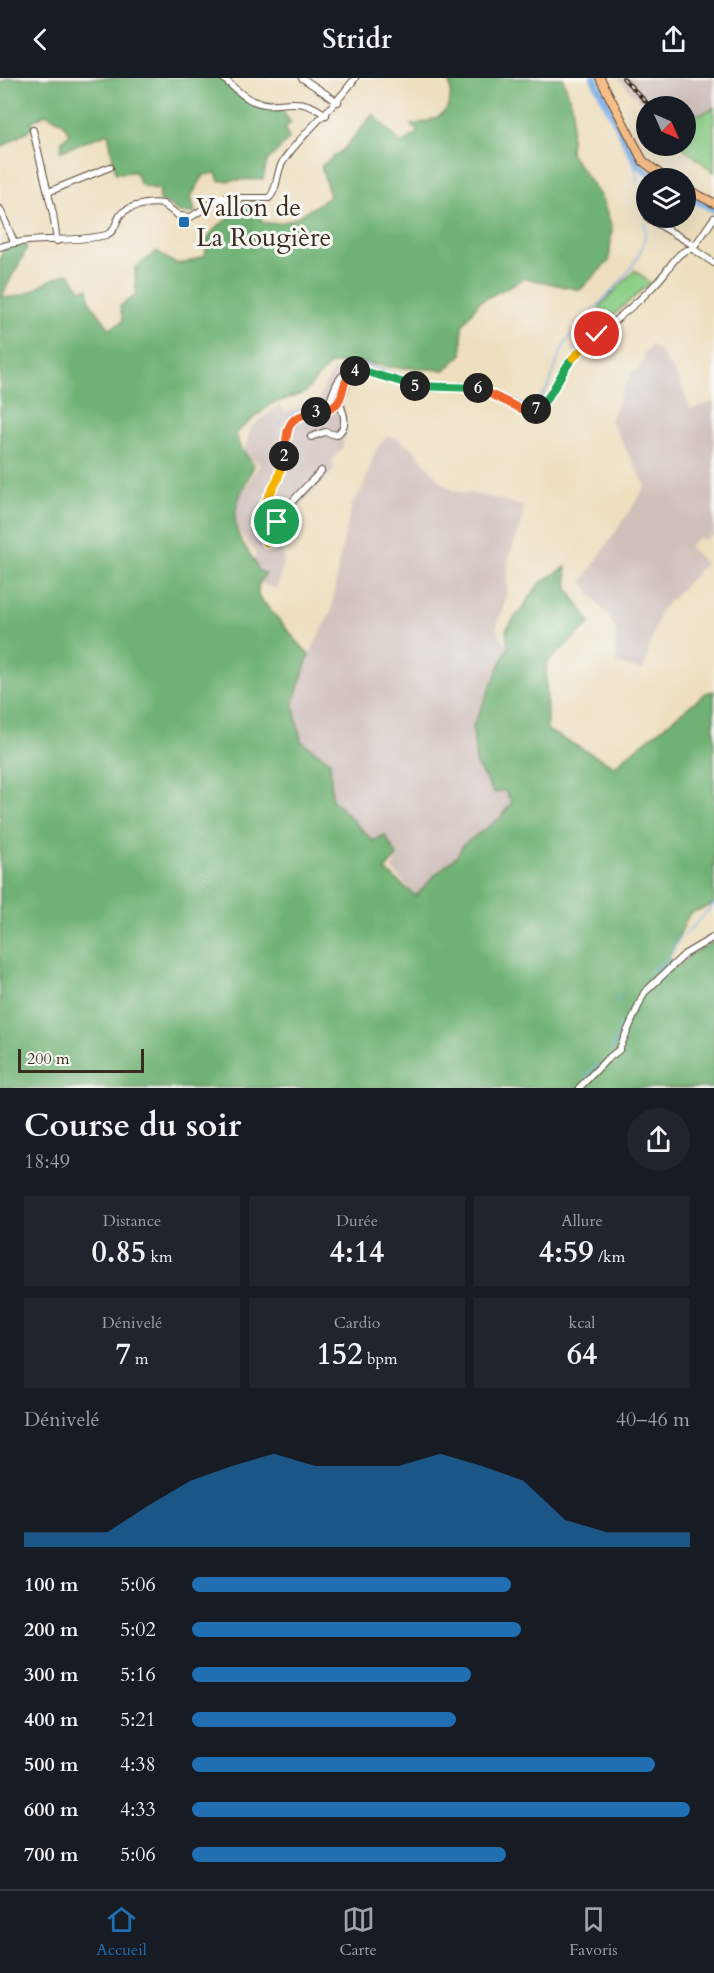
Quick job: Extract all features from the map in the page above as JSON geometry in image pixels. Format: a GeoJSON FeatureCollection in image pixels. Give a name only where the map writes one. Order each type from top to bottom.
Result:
{"type":"FeatureCollection","features":[{"type":"Feature","properties":{"kind":"main road"},"geometry":{"type":"LineString","coordinates":[[600,78],[643,161],[652,168]]}},
{"type":"Feature","properties":{"kind":"main road"},"geometry":{"type":"LineString","coordinates":[[696,194],[714,203]]}},
{"type":"Feature","properties":{"kind":"street"},"geometry":{"type":"LineString","coordinates":[[223,78],[252,101],[303,103],[312,105],[326,115]]}},
{"type":"Feature","properties":{"kind":"street"},"geometry":{"type":"LineString","coordinates":[[302,78],[338,102]]}},
{"type":"Feature","properties":{"kind":"street"},"geometry":{"type":"LineString","coordinates":[[0,247],[14,242],[57,241],[110,234],[123,213],[141,206],[163,204],[179,216],[191,217],[220,198],[269,198],[284,161],[338,102],[355,78]]}},
{"type":"Feature","properties":{"kind":"street"},"geometry":{"type":"LineString","coordinates":[[33,130],[57,241]]}},
{"type":"Feature","properties":{"kind":"street"},"geometry":{"type":"LineString","coordinates":[[48,192],[110,167]]}},
{"type":"Feature","properties":{"kind":"street"},"geometry":{"type":"LineString","coordinates":[[0,209],[14,242]]}},
{"type":"Feature","properties":{"kind":"street"},"geometry":{"type":"LineString","coordinates":[[327,411],[340,378],[352,371],[364,371],[422,388],[474,387],[523,410],[536,409],[545,401],[561,373],[576,355],[606,326],[640,300],[682,252],[694,247],[714,218]]}},
{"type":"Feature","properties":{"kind":"street"},"geometry":{"type":"LineString","coordinates":[[664,228],[714,262]]}},
{"type":"Feature","properties":{"kind":"street"},"geometry":{"type":"LineString","coordinates":[[321,471],[284,511],[274,530],[274,542],[267,543],[254,524],[278,479],[285,454],[288,427],[296,417],[327,411],[339,402],[352,371]]}},
{"type":"Feature","properties":{"kind":"street"},"geometry":{"type":"LineString","coordinates":[[311,437],[325,432],[336,435],[344,429],[339,402],[332,397]]}},
{"type":"Feature","properties":{"kind":"street"},"geometry":{"type":"LineString","coordinates":[[579,1088],[619,1050],[644,993],[685,954],[714,937]]}},
{"type":"Feature","properties":{"kind":"shaded area"},"geometry":{"type":"Polygon","coordinates":[[[618,78],[714,78],[714,107],[704,114],[696,114],[696,96],[636,97],[618,78]]]}},
{"type":"Feature","properties":{"kind":"shaded area"},"geometry":{"type":"Polygon","coordinates":[[[651,345],[660,351],[676,375],[691,409],[714,402],[714,535],[703,540],[699,537],[689,546],[705,564],[660,611],[643,671],[616,663],[615,627],[582,582],[646,486],[610,420],[633,369],[637,371],[645,359],[642,356],[651,345]]]}},
{"type":"Feature","properties":{"kind":"shaded area"},"geometry":{"type":"Polygon","coordinates":[[[335,369],[350,380],[343,404],[347,427],[342,448],[332,460],[334,470],[279,527],[284,561],[276,589],[248,579],[256,553],[236,528],[233,515],[240,495],[260,464],[252,461],[244,451],[251,427],[279,405],[285,412],[317,403],[335,369]]]}},
{"type":"Feature","properties":{"kind":"shaded area"},"geometry":{"type":"Polygon","coordinates":[[[386,437],[395,437],[413,449],[439,480],[453,491],[486,496],[523,506],[522,522],[509,557],[507,596],[496,628],[508,647],[473,728],[512,802],[500,818],[463,845],[457,856],[416,896],[392,869],[397,856],[385,836],[373,841],[332,799],[330,761],[301,741],[293,703],[309,655],[331,612],[340,556],[352,504],[363,488],[375,451],[386,437]]]}},
{"type":"Feature","properties":{"kind":"green space"},"geometry":{"type":"Polygon","coordinates":[[[8,78],[221,78],[251,102],[277,104],[291,123],[285,128],[289,139],[267,161],[263,179],[219,181],[216,173],[204,175],[191,196],[195,213],[180,213],[159,200],[160,190],[141,185],[135,172],[116,173],[108,133],[61,151],[62,140],[70,134],[61,121],[45,114],[31,122],[34,127],[0,148],[0,83],[8,78]]]}},
{"type":"Feature","properties":{"kind":"green space"},"geometry":{"type":"Polygon","coordinates":[[[449,78],[563,78],[573,109],[570,153],[601,197],[612,227],[609,261],[580,290],[525,278],[479,302],[462,326],[462,354],[445,370],[390,367],[354,361],[329,365],[304,393],[271,404],[236,433],[239,445],[254,466],[238,501],[236,529],[259,571],[266,573],[258,585],[258,596],[309,655],[293,703],[301,741],[330,761],[332,799],[373,841],[385,835],[397,856],[385,870],[416,896],[457,856],[463,845],[500,818],[512,802],[504,790],[494,793],[476,764],[473,727],[508,647],[506,630],[540,583],[566,567],[568,589],[590,623],[546,664],[547,730],[614,766],[706,693],[714,691],[714,904],[689,914],[669,959],[677,967],[693,953],[714,941],[714,1088],[0,1088],[0,260],[3,249],[27,246],[3,297],[22,295],[69,273],[81,290],[88,288],[90,302],[110,329],[123,321],[120,306],[136,295],[135,268],[157,251],[170,261],[180,264],[206,255],[209,237],[230,218],[226,201],[262,202],[261,222],[289,221],[306,212],[330,196],[321,166],[344,149],[373,114],[402,144],[418,132],[411,125],[431,120],[444,112],[450,99],[449,78]]]}},
{"type":"Feature","properties":{"kind":"green space"},"geometry":{"type":"Polygon","coordinates":[[[714,107],[714,172],[694,156],[696,156],[696,114],[714,107]]]}},
{"type":"Feature","properties":{"kind":"green space"},"geometry":{"type":"Polygon","coordinates":[[[635,270],[650,283],[610,318],[599,307],[635,270]]]}},
{"type":"Feature","properties":{"kind":"waterway"},"geometry":{"type":"LineString","coordinates":[[594,78],[633,156],[642,168]]}},
{"type":"Feature","properties":{"kind":"waterway"},"geometry":{"type":"LineString","coordinates":[[633,156],[636,173]]}},
{"type":"Feature","properties":{"kind":"waterway"},"geometry":{"type":"LineString","coordinates":[[696,200],[714,209]]}},
{"type":"Feature","properties":{"kind":"waterway"},"geometry":{"type":"LineString","coordinates":[[464,383],[487,385],[523,405],[529,406],[537,401],[552,379],[565,344],[575,330],[616,287],[638,256],[644,240],[645,228]]}},
{"type":"Feature","properties":{"kind":"waterway"},"geometry":{"type":"LineString","coordinates":[[340,370],[363,364],[419,382],[446,384]]}},
{"type":"Feature","properties":{"kind":"waterway"},"geometry":{"type":"LineString","coordinates":[[288,416],[308,410]]}},
{"type":"Feature","properties":{"kind":"waterway"},"geometry":{"type":"LineString","coordinates":[[685,935],[714,904]]}},
{"type":"Feature","properties":{"kind":"waterway"},"geometry":{"type":"LineString","coordinates":[[650,971],[668,960],[680,936]]}},
{"type":"Feature","properties":{"kind":"waterway"},"geometry":{"type":"LineString","coordinates":[[617,1003],[620,997]]}},
{"type":"Feature","properties":{"kind":"waterway"},"geometry":{"type":"LineString","coordinates":[[611,1050],[619,1033],[620,1024]]}},
{"type":"Feature","properties":{"kind":"waterway"},"geometry":{"type":"LineString","coordinates":[[585,1078],[597,1064]]}},
{"type":"Feature","properties":{"kind":"railway"},"geometry":{"type":"LineString","coordinates":[[623,78],[640,96]]}},
{"type":"Feature","properties":{"kind":"place","name":"Vallon de La Rougière"},"geometry":{"type":"Point","coordinates":[184,222]}},
{"type":"Feature","properties":{"kind":"route"},"geometry":{"type":"LineString","coordinates":[[277,522],[274,542],[267,543],[254,524],[278,479],[285,454],[286,431],[296,417],[333,409],[342,398],[352,371],[364,371],[422,388],[479,388],[523,410],[536,409],[545,401],[563,369],[597,334]]}}]}
